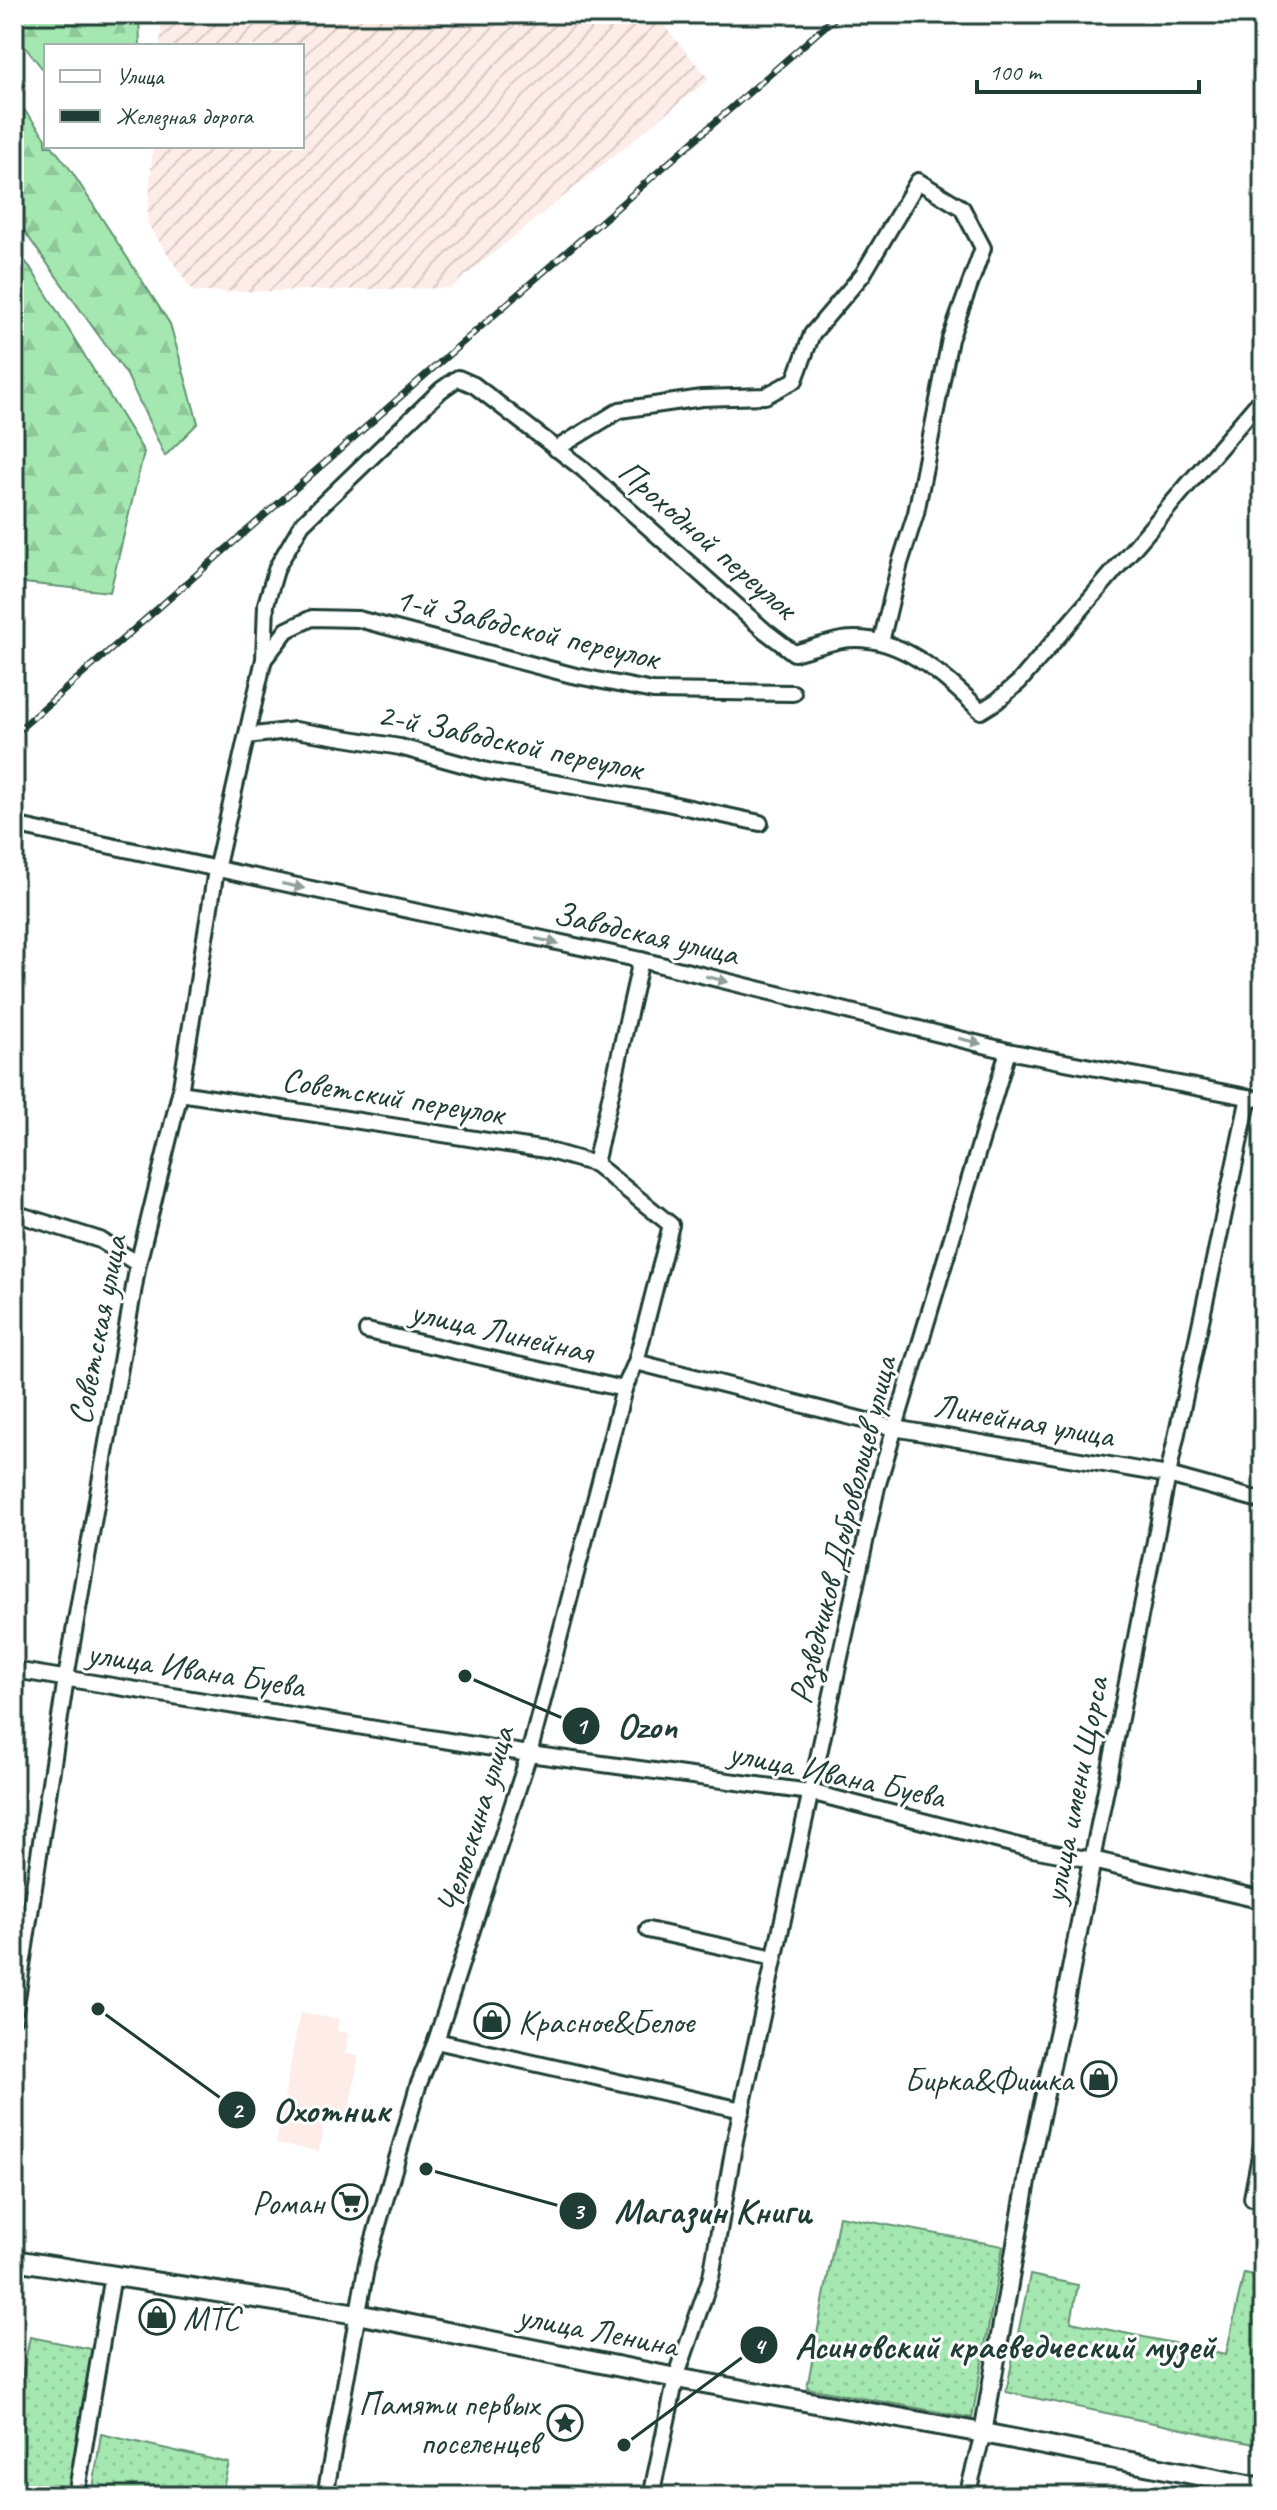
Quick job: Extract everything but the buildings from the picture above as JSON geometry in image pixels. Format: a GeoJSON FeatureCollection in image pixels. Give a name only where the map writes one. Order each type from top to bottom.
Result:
{"type":"FeatureCollection","features":[{"type":"Feature","properties":{"kind":"main road","name":"улица Ленина"},"geometry":{"type":"LineString","coordinates":[[14,2260],[357,2314],[676,2378],[983,2433],[1263,2488]]}},
{"type":"Feature","properties":{"kind":"street"},"geometry":{"type":"LineString","coordinates":[[556,449],[620,410],[702,398],[765,396],[795,380],[812,334],[863,274],[918,181],[962,208],[983,248],[950,339],[916,513],[881,642]]}},
{"type":"Feature","properties":{"kind":"street","name":"Проходной переулок"},"geometry":{"type":"LineString","coordinates":[[458,378],[474,385],[583,469],[765,631],[794,653],[842,640],[871,639],[901,647],[957,688],[981,711],[1019,682],[1263,397]]}},
{"type":"Feature","properties":{"kind":"street","name":"Советская улица"},"geometry":{"type":"LineString","coordinates":[[14,2018],[66,1678],[138,1264],[180,1093],[216,870],[264,659],[266,604],[277,567],[302,524],[441,390],[458,378]]}},
{"type":"Feature","properties":{"kind":"street","name":"1-й Заводской переулок"},"geometry":{"type":"LineString","coordinates":[[264,659],[287,630],[312,618],[358,619],[572,675],[653,691],[793,693]]}},
{"type":"Feature","properties":{"kind":"street","name":"2-й Заводской переулок"},"geometry":{"type":"LineString","coordinates":[[247,736],[295,730],[385,745],[487,771],[653,800],[760,823]]}},
{"type":"Feature","properties":{"kind":"street","name":"Заводская улица"},"geometry":{"type":"LineString","coordinates":[[15,832],[23,827],[641,960],[1008,1051],[1256,1098]]}},
{"type":"Feature","properties":{"kind":"street"},"geometry":{"type":"LineString","coordinates":[[595,1164],[641,960]]}},
{"type":"Feature","properties":{"kind":"street","name":"Разведчиков Добровольцев улица"},"geometry":{"type":"LineString","coordinates":[[651,2496],[676,2378],[711,2277],[742,2110],[877,1487],[1008,1051]]}},
{"type":"Feature","properties":{"kind":"street","name":"Советский переулок"},"geometry":{"type":"LineString","coordinates":[[180,1093],[546,1150],[595,1164]]}},
{"type":"Feature","properties":{"kind":"street","name":"улица имени Щорса"},"geometry":{"type":"LineString","coordinates":[[967,2496],[983,2433],[1031,2158],[1062,2016],[1168,1475],[1256,1098]]}},
{"type":"Feature","properties":{"kind":"street","name":"Челюскина улица"},"geometry":{"type":"LineString","coordinates":[[325,2496],[367,2263],[418,2086],[436,2041],[529,1754],[624,1389],[636,1362],[671,1225],[595,1164]]}},
{"type":"Feature","properties":{"kind":"street"},"geometry":{"type":"LineString","coordinates":[[14,1213],[100,1240],[138,1264]]}},
{"type":"Feature","properties":{"kind":"street","name":"улица Линейная"},"geometry":{"type":"LineString","coordinates":[[367,1331],[624,1389]]}},
{"type":"Feature","properties":{"kind":"street","name":"Линейная улица"},"geometry":{"type":"LineString","coordinates":[[636,1362],[894,1428],[1168,1475],[1263,1501]]}},
{"type":"Feature","properties":{"kind":"street","name":"улица Ивана Буева"},"geometry":{"type":"LineString","coordinates":[[14,1670],[529,1754],[810,1792],[1027,1848],[1263,1900]]}},
{"type":"Feature","properties":{"kind":"street"},"geometry":{"type":"LineString","coordinates":[[648,1930],[774,1958]]}},
{"type":"Feature","properties":{"kind":"street"},"geometry":{"type":"LineString","coordinates":[[436,2041],[742,2110]]}},
{"type":"Feature","properties":{"kind":"street"},"geometry":{"type":"LineString","coordinates":[[1252,2198],[1263,2140]]}},
{"type":"Feature","properties":{"kind":"street"},"geometry":{"type":"LineString","coordinates":[[76,2496],[113,2275]]}},
{"type":"Feature","properties":{"kind":"shaded area"},"geometry":{"type":"Polygon","coordinates":[[[162,14],[654,14],[709,79],[450,288],[193,292],[147,223],[153,148],[304,148],[304,44],[160,44],[162,14]]]}},
{"type":"Feature","properties":{"kind":"shaded area"},"geometry":{"type":"Polygon","coordinates":[[[300,2013],[339,2019],[337,2031],[348,2033],[345,2054],[359,2056],[348,2115],[326,2111],[319,2151],[276,2144],[300,2013]]]}},
{"type":"Feature","properties":{"kind":"green space"},"geometry":{"type":"Polygon","coordinates":[[[14,14],[139,14],[140,44],[44,44],[44,70],[14,33],[14,14]]]}},
{"type":"Feature","properties":{"kind":"green space"},"geometry":{"type":"Polygon","coordinates":[[[14,97],[44,135],[44,148],[54,148],[70,169],[170,324],[198,423],[165,456],[127,375],[14,217],[14,97]]]}},
{"type":"Feature","properties":{"kind":"green space"},"geometry":{"type":"Polygon","coordinates":[[[14,249],[30,267],[144,452],[110,592],[14,582],[14,249]]]}},
{"type":"Feature","properties":{"kind":"green space"},"geometry":{"type":"Polygon","coordinates":[[[839,2216],[1003,2246],[972,2418],[807,2388],[839,2216]]]}},
{"type":"Feature","properties":{"kind":"green space"},"geometry":{"type":"Polygon","coordinates":[[[1244,2273],[1263,2277],[1263,2401],[1254,2444],[1006,2392],[1030,2275],[1078,2285],[1071,2322],[1226,2354],[1244,2273]]]}},
{"type":"Feature","properties":{"kind":"green space"},"geometry":{"type":"Polygon","coordinates":[[[30,2337],[96,2350],[69,2496],[14,2496],[14,2415],[30,2337]]]}},
{"type":"Feature","properties":{"kind":"green space"},"geometry":{"type":"Polygon","coordinates":[[[101,2434],[229,2463],[221,2496],[92,2496],[101,2434]]]}},
{"type":"Feature","properties":{"kind":"railway"},"geometry":{"type":"LineString","coordinates":[[14,734],[839,14]]}},
{"type":"Feature","properties":{"kind":"place","name":"Ozon"},"geometry":{"type":"Point","coordinates":[465,1676]}},
{"type":"Feature","properties":{"kind":"place","name":"Охотник"},"geometry":{"type":"Point","coordinates":[98,2009]}},
{"type":"Feature","properties":{"kind":"place","name":"Красное&Белое"},"geometry":{"type":"Point","coordinates":[492,2021]}},
{"type":"Feature","properties":{"kind":"place","name":"Бирка&Фишка"},"geometry":{"type":"Point","coordinates":[1099,2079]}},
{"type":"Feature","properties":{"kind":"place","name":"Магазин Книги"},"geometry":{"type":"Point","coordinates":[426,2169]}},
{"type":"Feature","properties":{"kind":"place","name":"Роман"},"geometry":{"type":"Point","coordinates":[350,2202]}},
{"type":"Feature","properties":{"kind":"place","name":"МТС"},"geometry":{"type":"Point","coordinates":[157,2317]}},
{"type":"Feature","properties":{"kind":"place","name":"Памяти первых поселенцев"},"geometry":{"type":"Point","coordinates":[565,2423]}},
{"type":"Feature","properties":{"kind":"place","name":"Асиновский краеведческий музей"},"geometry":{"type":"Point","coordinates":[624,2445]}}]}
